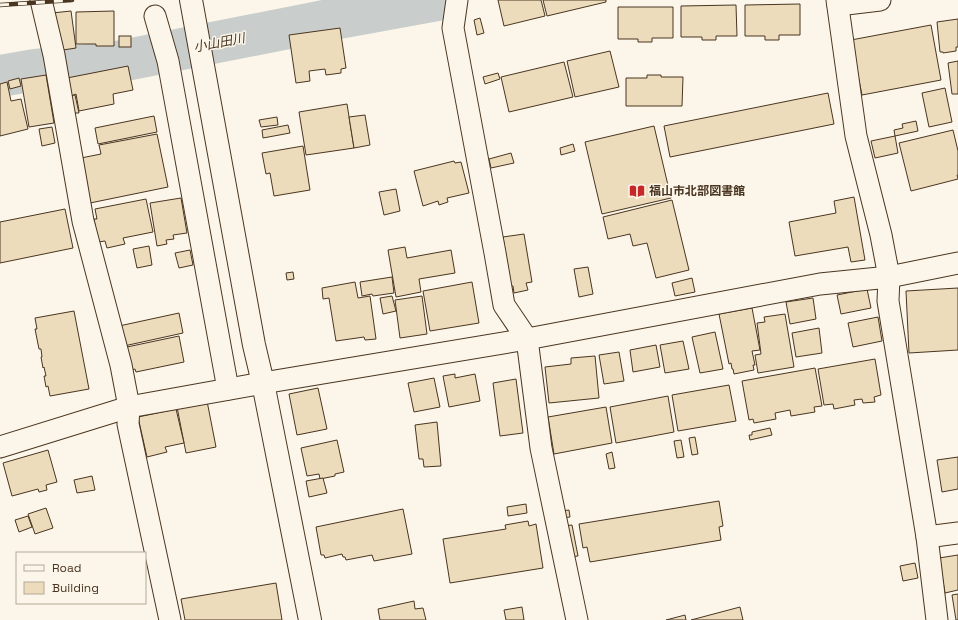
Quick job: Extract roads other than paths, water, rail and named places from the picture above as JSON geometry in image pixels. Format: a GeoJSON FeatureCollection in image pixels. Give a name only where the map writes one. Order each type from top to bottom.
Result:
{"type":"FeatureCollection","features":[{"type":"Feature","properties":{"kind":"street"},"geometry":{"type":"LineString","coordinates":[[41,0],[54,55],[83,221],[121,365],[129,407],[128,424],[170,620]]}},
{"type":"Feature","properties":{"kind":"street"},"geometry":{"type":"LineString","coordinates":[[191,0],[254,345],[263,382],[310,620]]}},
{"type":"Feature","properties":{"kind":"street"},"geometry":{"type":"LineString","coordinates":[[457,0],[453,28],[504,305],[527,340],[541,448],[577,620]]}},
{"type":"Feature","properties":{"kind":"street"},"geometry":{"type":"LineString","coordinates":[[880,0],[838,2],[856,136],[881,235],[889,277],[888,302],[927,537],[937,620]]}},
{"type":"Feature","properties":{"kind":"street"},"geometry":{"type":"LineString","coordinates":[[155,16],[168,61],[228,389]]}},
{"type":"Feature","properties":{"kind":"street"},"geometry":{"type":"LineString","coordinates":[[0,447],[129,407],[263,382],[527,340],[820,284],[889,277],[958,263]]}},
{"type":"Feature","properties":{"kind":"street"},"geometry":{"type":"LineString","coordinates":[[927,537],[958,533]]}},
{"type":"Feature","properties":{"kind":"waterway","name":"小山田川"},"geometry":{"type":"LineString","coordinates":[[0,76],[35,70],[111,63],[437,0]]}},
{"type":"Feature","properties":{"kind":"railway"},"geometry":{"type":"LineString","coordinates":[[0,5],[72,0]]}},
{"type":"Feature","properties":{"kind":"place","name":"福山市北部図書館"},"geometry":{"type":"Point","coordinates":[637,191]}}]}
